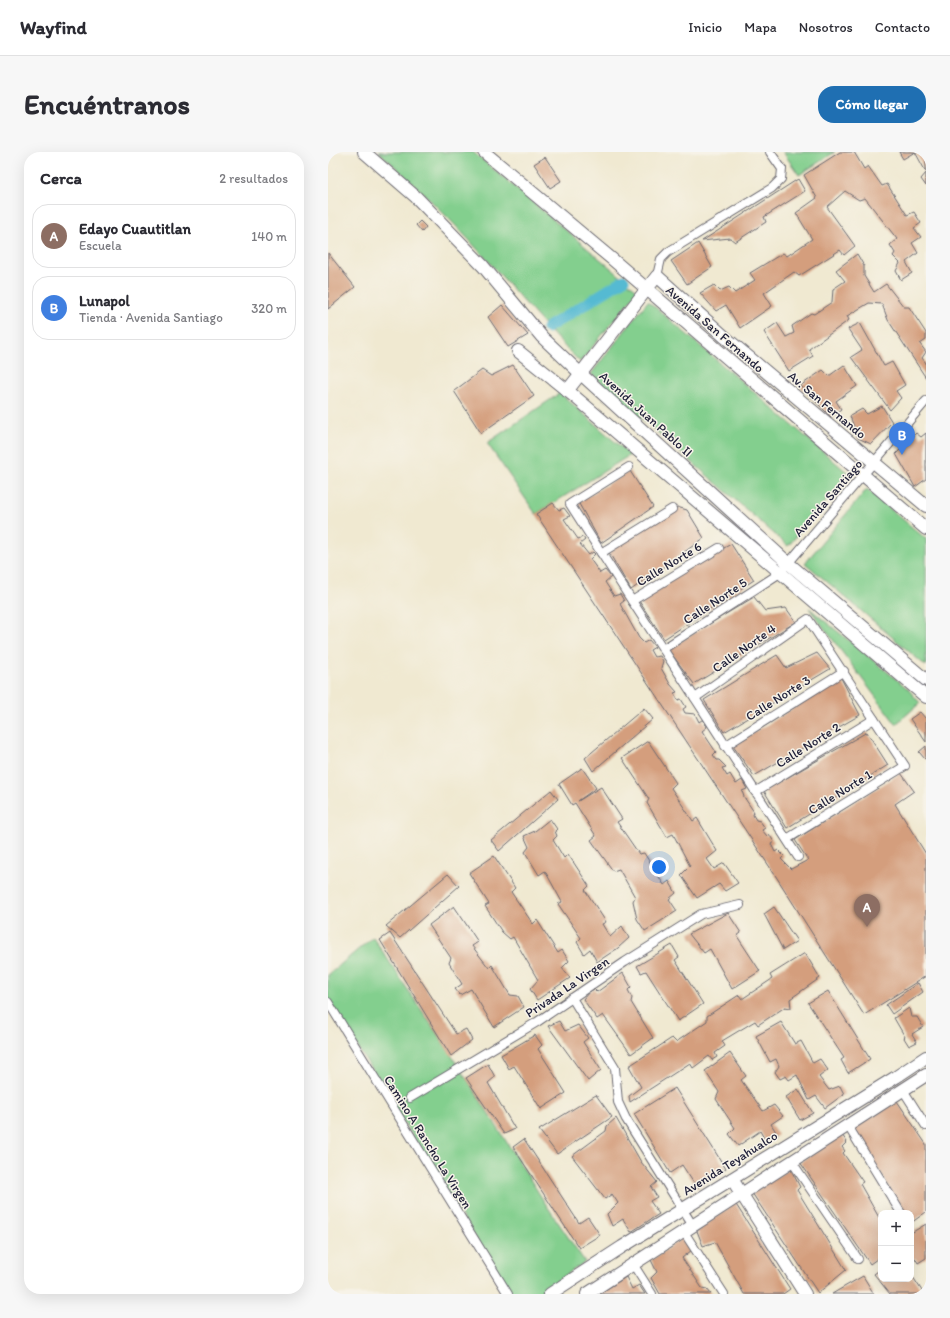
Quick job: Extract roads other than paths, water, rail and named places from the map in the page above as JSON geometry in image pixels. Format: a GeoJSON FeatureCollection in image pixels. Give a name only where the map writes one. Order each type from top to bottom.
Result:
{"type":"FeatureCollection","features":[{"type":"Feature","properties":{"kind":"street","name":"Avenida Juan Pablo II"},"geometry":{"type":"LineString","coordinates":[[364,152],[416,197],[483,266],[542,337],[580,374],[788,563],[926,680]]}},
{"type":"Feature","properties":{"kind":"street","name":"Avenida San Fernando"},"geometry":{"type":"LineString","coordinates":[[484,152],[926,529]]}},
{"type":"Feature","properties":{"kind":"street"},"geometry":{"type":"LineString","coordinates":[[568,391],[657,276],[661,259],[668,252],[772,188],[781,179],[782,169],[770,152]]}},
{"type":"Feature","properties":{"kind":"street","name":"Av. San Fernando"},"geometry":{"type":"LineString","coordinates":[[657,276],[726,338],[926,506]]}},
{"type":"Feature","properties":{"kind":"street"},"geometry":{"type":"LineString","coordinates":[[518,351],[568,391],[926,697]]}},
{"type":"Feature","properties":{"kind":"street","name":"Avenida Santiago"},"geometry":{"type":"LineString","coordinates":[[780,573],[926,401]]}},
{"type":"Feature","properties":{"kind":"street"},"geometry":{"type":"LineString","coordinates":[[629,466],[570,504],[798,857]]}},
{"type":"Feature","properties":{"kind":"street"},"geometry":{"type":"LineString","coordinates":[[601,553],[672,509]]}},
{"type":"Feature","properties":{"kind":"street","name":"Calle Norte 6"},"geometry":{"type":"LineString","coordinates":[[632,601],[719,548]]}},
{"type":"Feature","properties":{"kind":"street","name":"Calle Norte 5"},"geometry":{"type":"LineString","coordinates":[[663,649],[780,573]]}},
{"type":"Feature","properties":{"kind":"street","name":"Calle Norte 4"},"geometry":{"type":"LineString","coordinates":[[695,698],[808,619],[844,671]]}},
{"type":"Feature","properties":{"kind":"street"},"geometry":{"type":"LineString","coordinates":[[844,671],[874,719]]}},
{"type":"Feature","properties":{"kind":"street","name":"Calle Norte 3"},"geometry":{"type":"LineString","coordinates":[[725,746],[844,671]]}},
{"type":"Feature","properties":{"kind":"street","name":"Calle Norte 1"},"geometry":{"type":"LineString","coordinates":[[787,839],[905,766],[874,719]]}},
{"type":"Feature","properties":{"kind":"street","name":"Calle Norte 2"},"geometry":{"type":"LineString","coordinates":[[755,792],[874,719]]}},
{"type":"Feature","properties":{"kind":"street","name":"Privada La Virgen"},"geometry":{"type":"LineString","coordinates":[[410,1098],[537,1022],[625,962],[701,914],[740,905]]}},
{"type":"Feature","properties":{"kind":"street"},"geometry":{"type":"LineString","coordinates":[[572,998],[615,1068],[618,1102],[626,1119],[683,1209],[688,1229],[724,1294]]}},
{"type":"Feature","properties":{"kind":"street","name":"Camino A Rancho La Virgen"},"geometry":{"type":"LineString","coordinates":[[328,1002],[508,1294]]}},
{"type":"Feature","properties":{"kind":"street","name":"Avenida Teyahualco"},"geometry":{"type":"LineString","coordinates":[[550,1294],[683,1209],[896,1077],[926,1056]]}},
{"type":"Feature","properties":{"kind":"street"},"geometry":{"type":"LineString","coordinates":[[587,1294],[926,1075]]}},
{"type":"Feature","properties":{"kind":"street"},"geometry":{"type":"LineString","coordinates":[[903,1090],[926,1126]]}},
{"type":"Feature","properties":{"kind":"street"},"geometry":{"type":"LineString","coordinates":[[848,1126],[899,1210]]}},
{"type":"Feature","properties":{"kind":"street"},"geometry":{"type":"LineString","coordinates":[[792,1162],[858,1259]]}},
{"type":"Feature","properties":{"kind":"street"},"geometry":{"type":"LineString","coordinates":[[732,1179],[806,1294]]}},
{"type":"Feature","properties":{"kind":"street"},"geometry":{"type":"LineString","coordinates":[[633,1264],[652,1294]]}},
{"type":"Feature","properties":{"kind":"waterway"},"geometry":{"type":"LineString","coordinates":[[556,322],[547,328],[624,280]]}},
{"type":"Feature","properties":{"kind":"place","name":"Lunapol"},"geometry":{"type":"Point","coordinates":[902,455]}},
{"type":"Feature","properties":{"kind":"place","name":"Edayo Cuautitlan"},"geometry":{"type":"Point","coordinates":[867,927]}}]}
